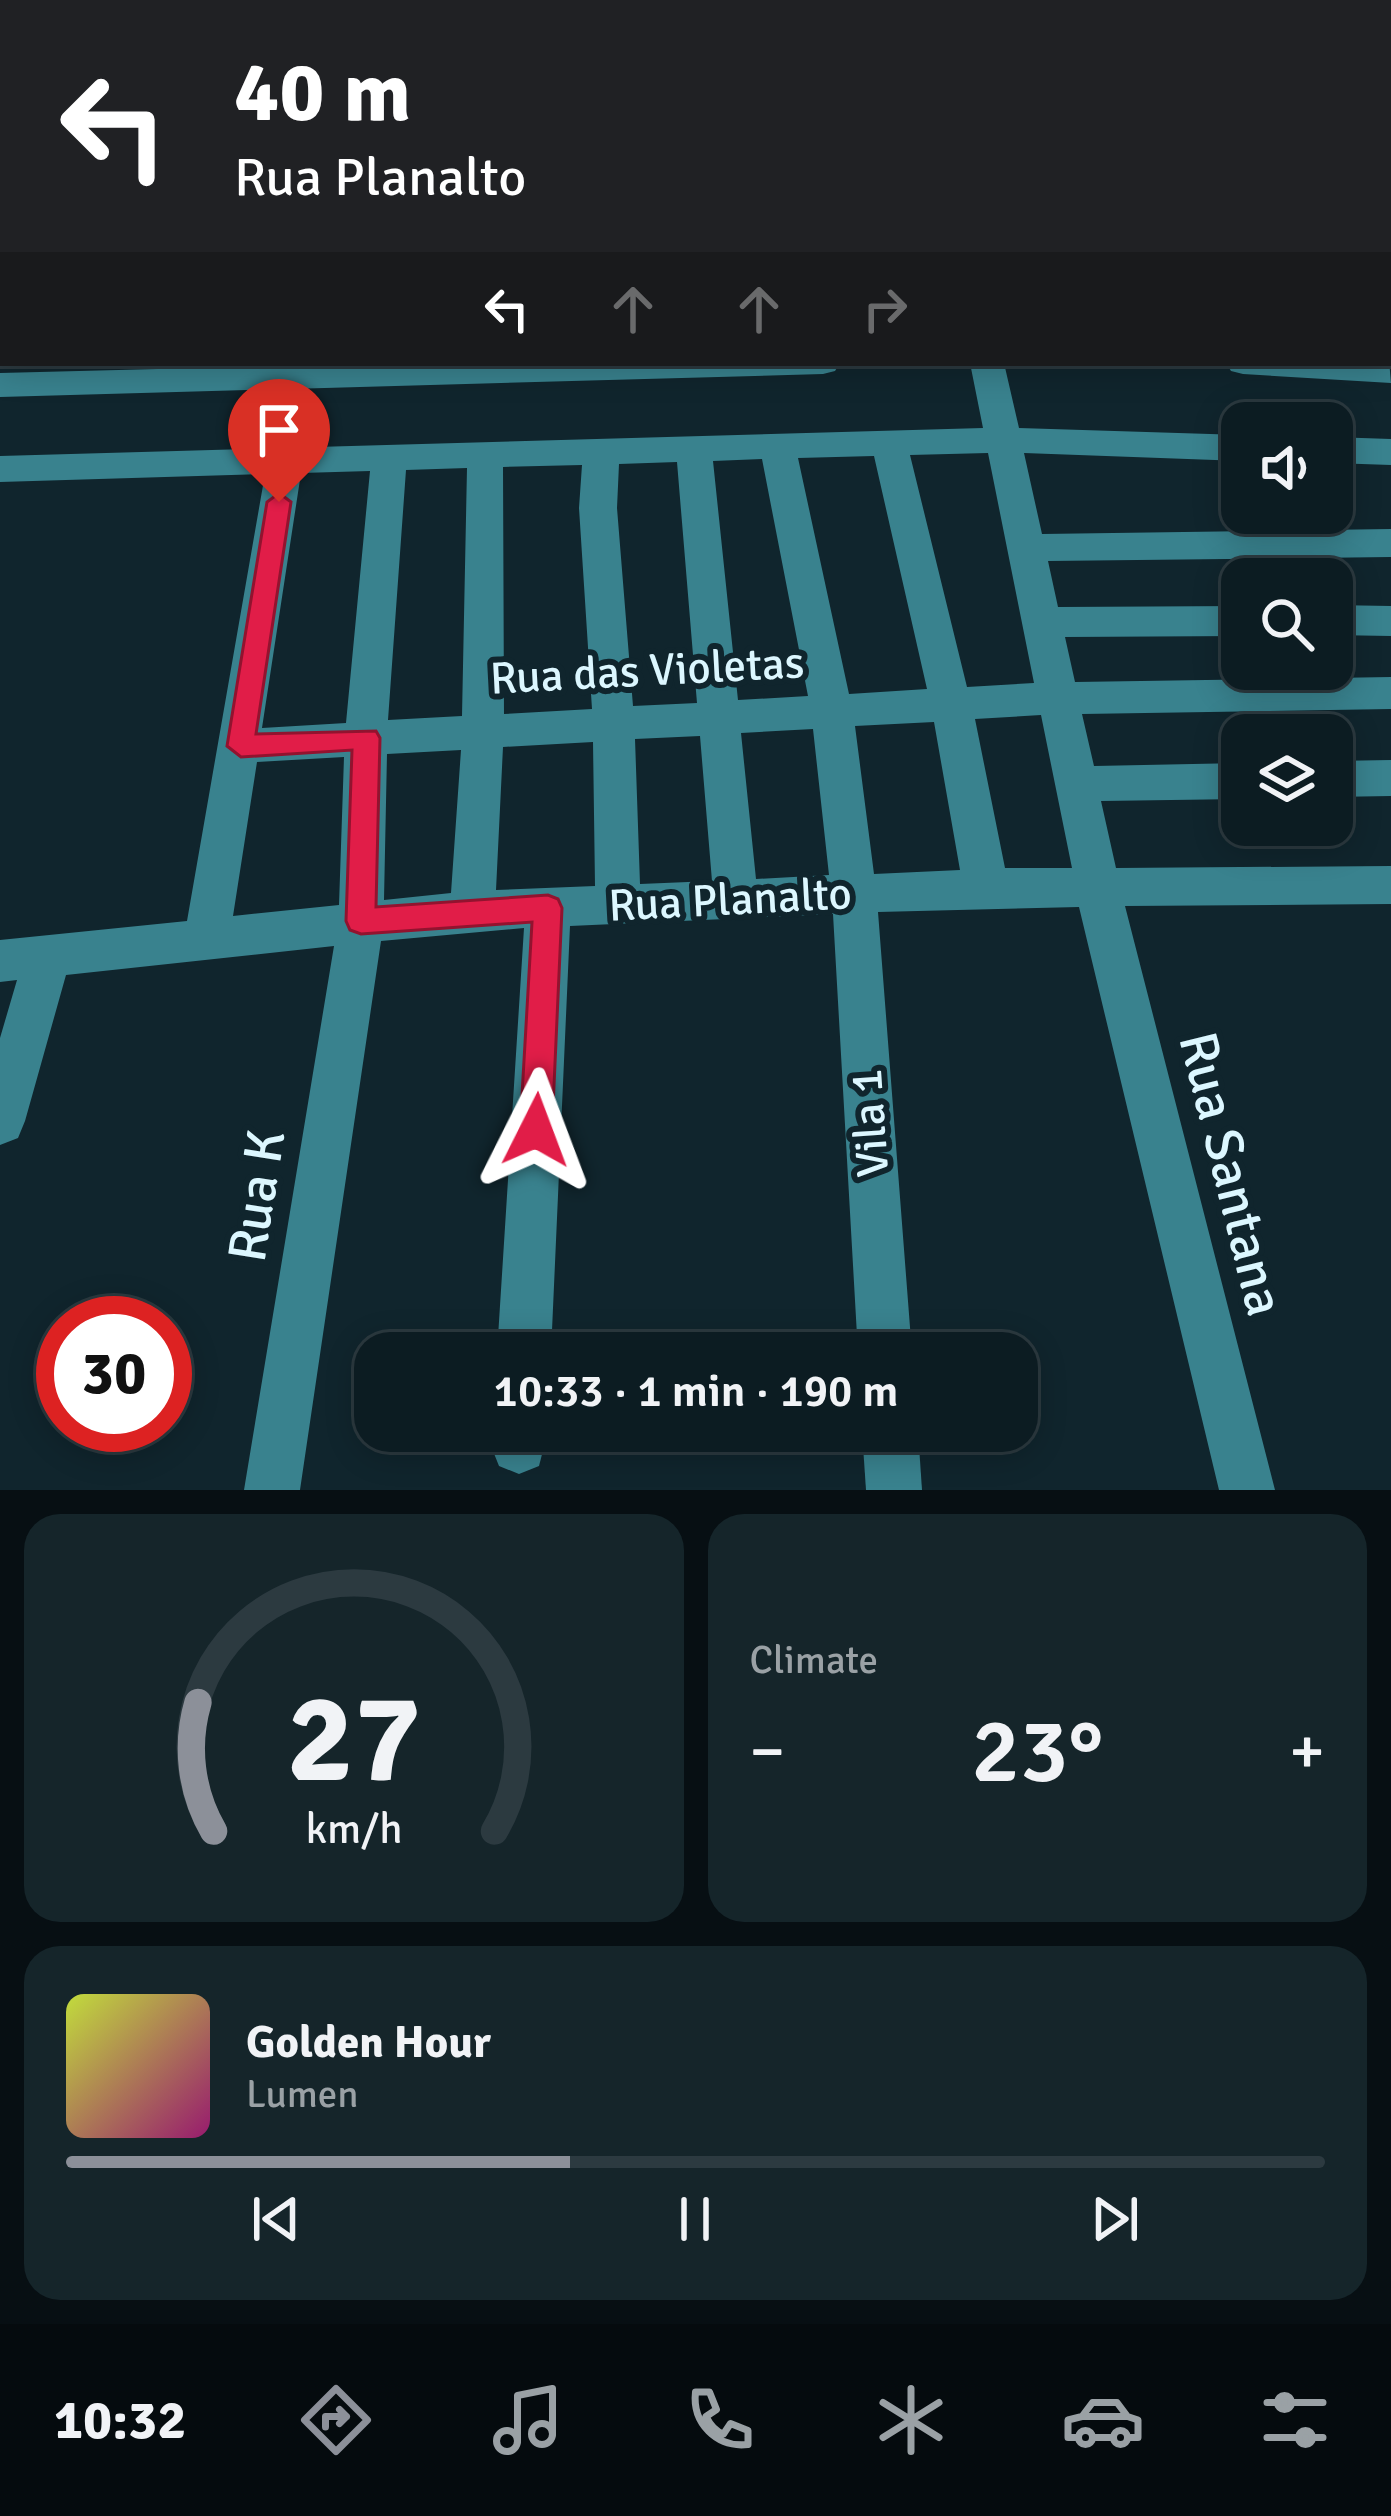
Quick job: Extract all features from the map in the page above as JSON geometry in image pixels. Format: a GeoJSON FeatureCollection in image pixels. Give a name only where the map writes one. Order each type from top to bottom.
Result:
{"type":"FeatureCollection","features":[{"type":"Feature","properties":{"kind":"street"},"geometry":{"type":"LineString","coordinates":[[0,385],[712,366]]}},
{"type":"Feature","properties":{"kind":"street","name":"Rua Santana"},"geometry":{"type":"LineString","coordinates":[[988,366],[1118,977],[1192,1255],[1246,1490]]}},
{"type":"Feature","properties":{"kind":"street"},"geometry":{"type":"LineString","coordinates":[[1292,366],[1391,372]]}},
{"type":"Feature","properties":{"kind":"street"},"geometry":{"type":"LineString","coordinates":[[0,469],[1004,440],[1221,447]]}},
{"type":"Feature","properties":{"kind":"street"},"geometry":{"type":"LineString","coordinates":[[890,444],[950,704],[986,888]]}},
{"type":"Feature","properties":{"kind":"street","name":"Vila 1"},"geometry":{"type":"LineString","coordinates":[[778,447],[832,711],[854,894],[884,1332]]}},
{"type":"Feature","properties":{"kind":"street"},"geometry":{"type":"LineString","coordinates":[[694,450],[736,899]]}},
{"type":"Feature","properties":{"kind":"street"},"geometry":{"type":"LineString","coordinates":[[1353,451],[1391,452]]}},
{"type":"Feature","properties":{"kind":"street"},"geometry":{"type":"LineString","coordinates":[[601,454],[598,508],[614,724],[618,904]]}},
{"type":"Feature","properties":{"kind":"street"},"geometry":{"type":"LineString","coordinates":[[472,911],[482,732],[485,455]]}},
{"type":"Feature","properties":{"kind":"street","name":"Rua K"},"geometry":{"type":"LineString","coordinates":[[272,1490],[361,921],[366,738],[389,458]]}},
{"type":"Feature","properties":{"kind":"street"},"geometry":{"type":"LineString","coordinates":[[207,936],[285,461]]}},
{"type":"Feature","properties":{"kind":"street"},"geometry":{"type":"LineString","coordinates":[[1026,548],[1391,543]]}},
{"type":"Feature","properties":{"kind":"street"},"geometry":{"type":"LineString","coordinates":[[1353,620],[1391,621]]}},
{"type":"Feature","properties":{"kind":"street"},"geometry":{"type":"LineString","coordinates":[[1042,622],[1221,621]]}},
{"type":"Feature","properties":{"kind":"street","name":"Rua das Violetas"},"geometry":{"type":"LineString","coordinates":[[241,746],[1059,698],[1391,693]]}},
{"type":"Feature","properties":{"kind":"street"},"geometry":{"type":"LineString","coordinates":[[1353,779],[1391,778]]}},
{"type":"Feature","properties":{"kind":"street"},"geometry":{"type":"LineString","coordinates":[[1077,784],[1221,781]]}},
{"type":"Feature","properties":{"kind":"street","name":"Rua Planalto"},"geometry":{"type":"LineString","coordinates":[[24,960],[207,936],[472,911],[986,888],[1391,885]]}},
{"type":"Feature","properties":{"kind":"street"},"geometry":{"type":"LineString","coordinates":[[525,1332],[548,908]]}},
{"type":"Feature","properties":{"kind":"street"},"geometry":{"type":"LineString","coordinates":[[0,1121],[24,960]]}},
{"type":"Feature","properties":{"kind":"street"},"geometry":{"type":"LineString","coordinates":[[891,1452],[894,1490]]}},
{"type":"Feature","properties":{"kind":"route"},"geometry":{"type":"LineString","coordinates":[[279,502],[241,746],[366,738],[361,921],[548,908],[536,1130]]}}]}
